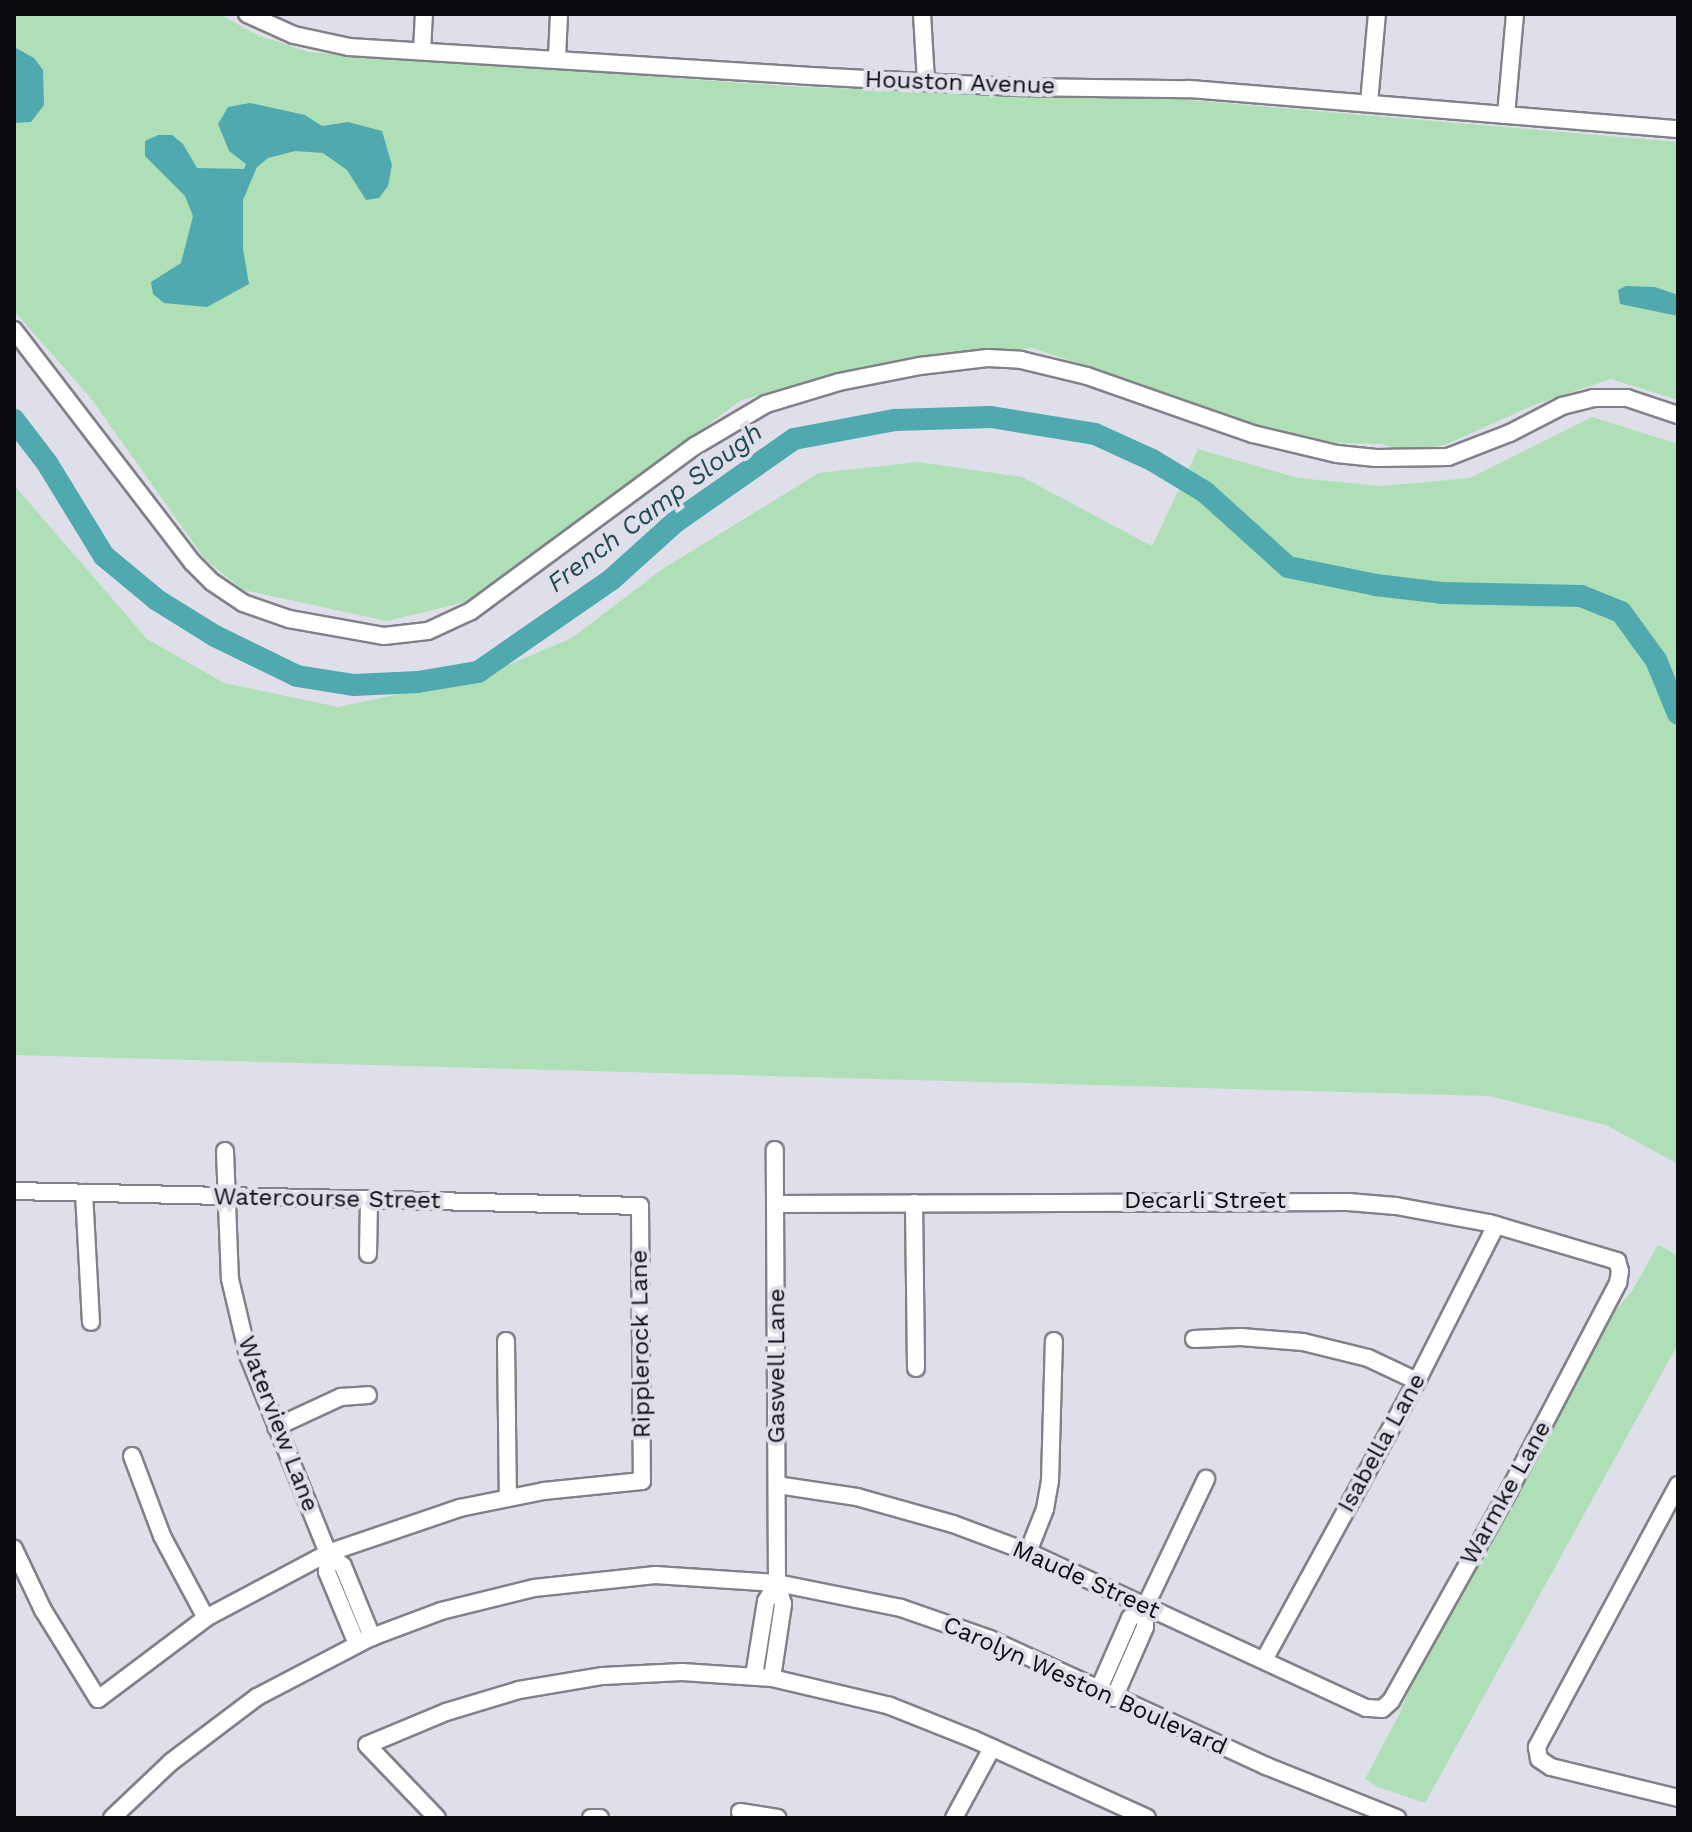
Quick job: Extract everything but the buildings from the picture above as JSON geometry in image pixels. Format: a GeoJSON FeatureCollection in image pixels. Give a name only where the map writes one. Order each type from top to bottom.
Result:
{"type":"FeatureCollection","features":[{"type":"Feature","properties":{"kind":"street","name":"Houston Avenue"},"geometry":{"type":"LineString","coordinates":[[247,14],[319,42],[422,51],[926,82],[1189,89],[1678,129]]}},
{"type":"Feature","properties":{"kind":"street"},"geometry":{"type":"LineString","coordinates":[[422,51],[424,14]]}},
{"type":"Feature","properties":{"kind":"street"},"geometry":{"type":"LineString","coordinates":[[557,57],[559,14]]}},
{"type":"Feature","properties":{"kind":"street"},"geometry":{"type":"LineString","coordinates":[[922,14],[926,82]]}},
{"type":"Feature","properties":{"kind":"street"},"geometry":{"type":"LineString","coordinates":[[1369,103],[1377,14]]}},
{"type":"Feature","properties":{"kind":"street"},"geometry":{"type":"LineString","coordinates":[[1506,115],[1515,14]]}},
{"type":"Feature","properties":{"kind":"street"},"geometry":{"type":"LineString","coordinates":[[14,330],[192,562],[212,582],[243,603],[278,616],[384,636],[428,631],[471,611],[695,446],[766,404],[817,387],[920,366],[988,358],[1021,360],[1087,376],[1253,434],[1337,454],[1376,458],[1427,460],[1448,457],[1510,433],[1562,406],[1593,398],[1627,398],[1678,415]]}},
{"type":"Feature","properties":{"kind":"street","name":"Gaswell Lane"},"geometry":{"type":"LineString","coordinates":[[772,1678],[783,1604],[777,1583],[775,1150]]}},
{"type":"Feature","properties":{"kind":"street","name":"Waterview Lane"},"geometry":{"type":"LineString","coordinates":[[225,1151],[226,1236],[238,1317],[248,1355],[328,1553],[343,1566],[365,1640]]}},
{"type":"Feature","properties":{"kind":"street","name":"Watercourse Street"},"geometry":{"type":"LineString","coordinates":[[14,1191],[640,1206]]}},
{"type":"Feature","properties":{"kind":"street"},"geometry":{"type":"LineString","coordinates":[[84,1193],[91,1322]]}},
{"type":"Feature","properties":{"kind":"street"},"geometry":{"type":"LineString","coordinates":[[368,1254],[369,1200]]}},
{"type":"Feature","properties":{"kind":"street","name":"Decarli Street"},"geometry":{"type":"LineString","coordinates":[[776,1204],[1334,1201],[1396,1206],[1496,1225],[1617,1261],[1620,1271]]}},
{"type":"Feature","properties":{"kind":"street"},"geometry":{"type":"LineString","coordinates":[[914,1203],[916,1368]]}},
{"type":"Feature","properties":{"kind":"street","name":"Ripplerock Lane"},"geometry":{"type":"LineString","coordinates":[[508,1497],[642,1481],[640,1206]]}},
{"type":"Feature","properties":{"kind":"street","name":"Isabella Lane"},"geometry":{"type":"LineString","coordinates":[[1264,1660],[1417,1381],[1496,1225]]}},
{"type":"Feature","properties":{"kind":"street","name":"Warmke Lane"},"geometry":{"type":"LineString","coordinates":[[1382,1709],[1391,1701],[1510,1489],[1618,1283],[1620,1271]]}},
{"type":"Feature","properties":{"kind":"street"},"geometry":{"type":"LineString","coordinates":[[1194,1339],[1241,1337],[1303,1342],[1368,1358],[1417,1381]]}},
{"type":"Feature","properties":{"kind":"street"},"geometry":{"type":"LineString","coordinates":[[14,1549],[43,1610],[98,1699],[206,1618],[328,1553],[411,1522],[508,1497],[506,1341]]}},
{"type":"Feature","properties":{"kind":"street"},"geometry":{"type":"LineString","coordinates":[[1028,1552],[1038,1529],[1050,1481],[1054,1341]]}},
{"type":"Feature","properties":{"kind":"street"},"geometry":{"type":"LineString","coordinates":[[276,1427],[341,1397],[368,1395]]}},
{"type":"Feature","properties":{"kind":"street"},"geometry":{"type":"LineString","coordinates":[[132,1456],[162,1536],[206,1618]]}},
{"type":"Feature","properties":{"kind":"street"},"geometry":{"type":"LineString","coordinates":[[1106,1694],[1145,1627],[1145,1607],[1206,1479]]}},
{"type":"Feature","properties":{"kind":"street","name":"Maude Street"},"geometry":{"type":"LineString","coordinates":[[778,1485],[903,1509],[1028,1552],[1366,1708],[1382,1709]]}},
{"type":"Feature","properties":{"kind":"street"},"geometry":{"type":"LineString","coordinates":[[1678,1485],[1537,1747],[1539,1759],[1551,1767],[1678,1797]]}},
{"type":"Feature","properties":{"kind":"street","name":"Carolyn Weston Boulevard"},"geometry":{"type":"LineString","coordinates":[[112,1818],[171,1762],[247,1704],[365,1640],[480,1600],[574,1582],[696,1575],[777,1583],[901,1608],[990,1639],[1266,1766],[1397,1818]]}},
{"type":"Feature","properties":{"kind":"street","name":"Gaswell Lane"},"geometry":{"type":"LineString","coordinates":[[754,1676],[766,1601],[777,1583]]}},
{"type":"Feature","properties":{"kind":"street"},"geometry":{"type":"LineString","coordinates":[[437,1818],[367,1745],[481,1700],[560,1681],[642,1672],[772,1678],[890,1706],[1147,1818]]}},
{"type":"Feature","properties":{"kind":"street"},"geometry":{"type":"LineString","coordinates":[[954,1818],[992,1748]]}},
{"type":"Feature","properties":{"kind":"street"},"geometry":{"type":"LineString","coordinates":[[740,1812],[778,1818]]}},
{"type":"Feature","properties":{"kind":"street"},"geometry":{"type":"LineString","coordinates":[[591,1818],[600,1818]]}},
{"type":"Feature","properties":{"kind":"green space"},"geometry":{"type":"Polygon","coordinates":[[[14,14],[220,14],[257,35],[308,52],[800,87],[1177,99],[1678,142],[1678,400],[1611,379],[1534,405],[1445,445],[1407,452],[1382,444],[1307,442],[1033,348],[899,359],[741,400],[474,600],[387,621],[243,590],[205,559],[90,397],[14,311],[14,14]]]}},
{"type":"Feature","properties":{"kind":"green space"},"geometry":{"type":"Polygon","coordinates":[[[1592,417],[1678,444],[1678,1164],[1606,1125],[1489,1096],[14,1055],[14,485],[147,639],[224,683],[338,707],[477,678],[572,638],[661,570],[819,473],[918,462],[1022,477],[1152,546],[1198,449],[1298,478],[1381,486],[1470,478],[1592,417]]]}},
{"type":"Feature","properties":{"kind":"green space"},"geometry":{"type":"Polygon","coordinates":[[[1658,1245],[1678,1255],[1678,1344],[1425,1803],[1378,1787],[1365,1779],[1400,1713],[1417,1670],[1519,1492],[1610,1317],[1632,1291],[1658,1245]]]}},
{"type":"Feature","properties":{"kind":"water"},"geometry":{"type":"Polygon","coordinates":[[[14,47],[34,58],[43,70],[44,105],[31,122],[14,123],[14,47]]]}},
{"type":"Feature","properties":{"kind":"water"},"geometry":{"type":"Polygon","coordinates":[[[250,103],[305,115],[322,126],[348,122],[382,131],[392,165],[388,186],[379,198],[366,200],[347,170],[323,153],[295,151],[268,158],[257,167],[243,200],[243,249],[249,284],[207,307],[164,303],[153,294],[151,282],[181,263],[193,216],[185,196],[145,156],[145,141],[158,135],[172,135],[183,144],[197,168],[244,169],[246,164],[229,151],[218,124],[228,107],[250,103]]]}},
{"type":"Feature","properties":{"kind":"water"},"geometry":{"type":"Polygon","coordinates":[[[1626,286],[1655,287],[1678,295],[1678,316],[1620,304],[1618,290],[1626,286]]]}},
{"type":"Feature","properties":{"kind":"waterway","name":"French Camp Slough"},"geometry":{"type":"LineString","coordinates":[[14,420],[47,463],[104,556],[157,600],[215,636],[297,676],[354,685],[418,682],[478,672],[611,580],[674,523],[794,439],[895,420],[991,417],[1095,434],[1152,460],[1205,492],[1288,567],[1376,585],[1442,593],[1581,596],[1621,612],[1656,660],[1678,714]]}}]}
